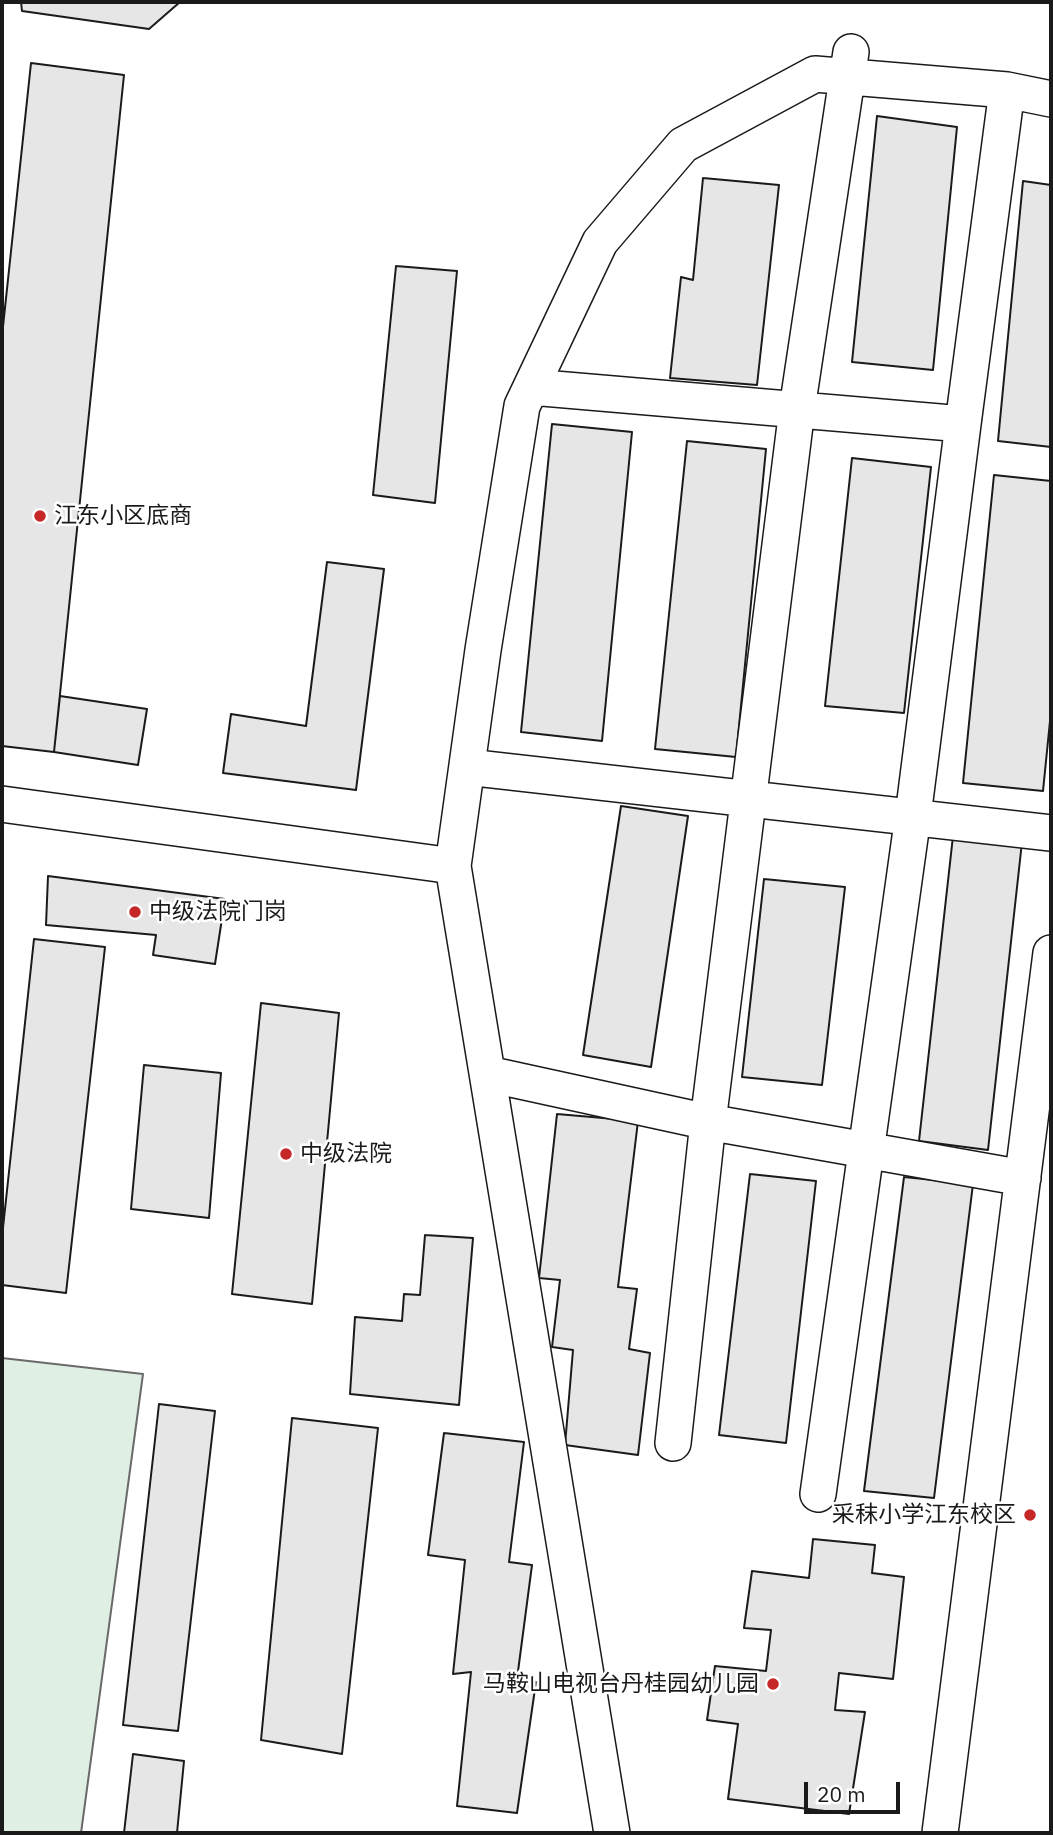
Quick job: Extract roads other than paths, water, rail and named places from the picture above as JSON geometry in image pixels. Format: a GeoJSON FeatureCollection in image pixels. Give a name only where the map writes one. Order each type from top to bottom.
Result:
{"type":"FeatureCollection","features":[{"type":"Feature","properties":{"kind":"street"},"geometry":{"type":"LineString","coordinates":[[673,1443],[708,1122],[797,409],[850,64]]}},
{"type":"Feature","properties":{"kind":"street"},"geometry":{"type":"LineString","coordinates":[[612,1833],[453,866],[522,406],[600,242],[683,145],[815,74],[850,64],[1051,99]]}},
{"type":"Feature","properties":{"kind":"street"},"geometry":{"type":"LineString","coordinates":[[818,1494],[913,816],[1007,90]]}},
{"type":"Feature","properties":{"kind":"street"},"geometry":{"type":"LineString","coordinates":[[531,387],[963,424]]}},
{"type":"Feature","properties":{"kind":"street"},"geometry":{"type":"LineString","coordinates":[[467,766],[1051,833]]}},
{"type":"Feature","properties":{"kind":"street"},"geometry":{"type":"LineString","coordinates":[[2,804],[453,866]]}},
{"type":"Feature","properties":{"kind":"street"},"geometry":{"type":"LineString","coordinates":[[940,1833],[1051,953]]}},
{"type":"Feature","properties":{"kind":"street"},"geometry":{"type":"LineString","coordinates":[[488,1074],[708,1122],[1023,1178]]}},
{"type":"Feature","properties":{"kind":"place","name":"江东小区底商"},"geometry":{"type":"Point","coordinates":[40,516]}},
{"type":"Feature","properties":{"kind":"place","name":"中级法院门岗"},"geometry":{"type":"Point","coordinates":[135,912]}},
{"type":"Feature","properties":{"kind":"place","name":"中级法院"},"geometry":{"type":"Point","coordinates":[286,1154]}},
{"type":"Feature","properties":{"kind":"place","name":"采秣小学江东校区"},"geometry":{"type":"Point","coordinates":[1030,1515]}},
{"type":"Feature","properties":{"kind":"place","name":"马鞍山电视台丹桂园幼儿园"},"geometry":{"type":"Point","coordinates":[773,1684]}}]}
